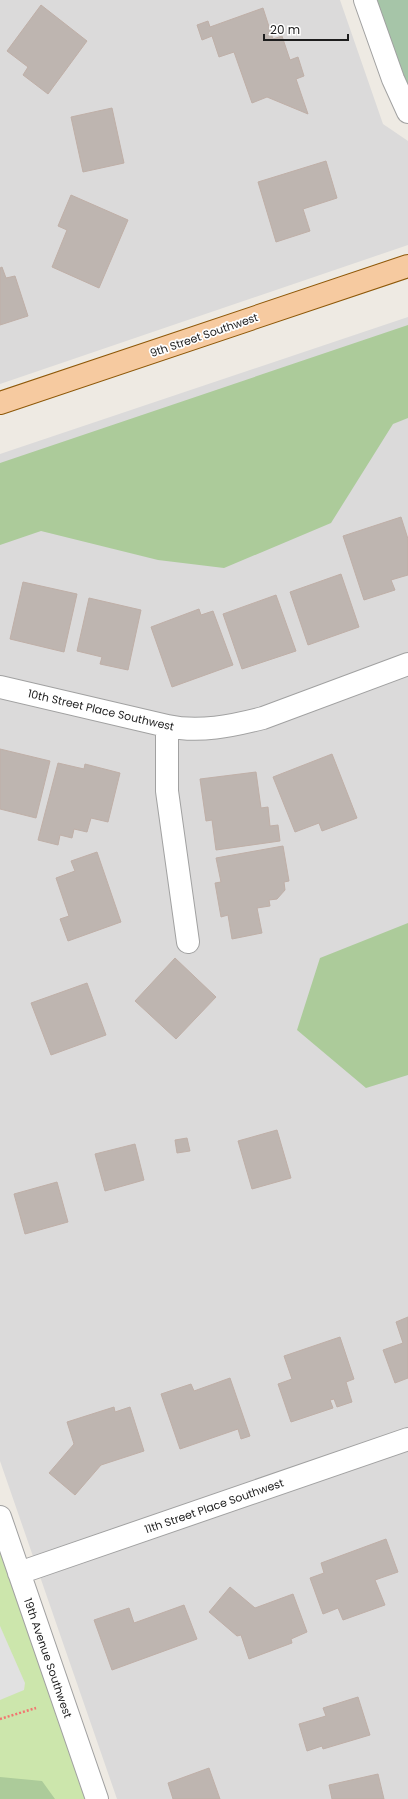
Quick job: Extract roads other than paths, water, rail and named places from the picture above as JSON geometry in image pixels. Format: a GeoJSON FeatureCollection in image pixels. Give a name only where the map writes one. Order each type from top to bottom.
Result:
{"type":"FeatureCollection","features":[{"type":"Feature","properties":{"kind":"main road","name":"9th Street Southwest"},"geometry":{"type":"LineString","coordinates":[[0,403],[408,266]]}},
{"type":"Feature","properties":{"kind":"street"},"geometry":{"type":"LineString","coordinates":[[365,0],[393,79],[408,112]]}},
{"type":"Feature","properties":{"kind":"street","name":"10th Street Place Southwest"},"geometry":{"type":"LineString","coordinates":[[0,687],[178,729],[199,729],[241,724],[263,718],[408,664]]}},
{"type":"Feature","properties":{"kind":"street"},"geometry":{"type":"LineString","coordinates":[[167,726],[167,791],[188,942]]}},
{"type":"Feature","properties":{"kind":"street","name":"11th Street Place Southwest"},"geometry":{"type":"LineString","coordinates":[[19,1573],[408,1439]]}},
{"type":"Feature","properties":{"kind":"street","name":"19th Avenue Southwest"},"geometry":{"type":"LineString","coordinates":[[0,1517],[97,1799]]}}]}
